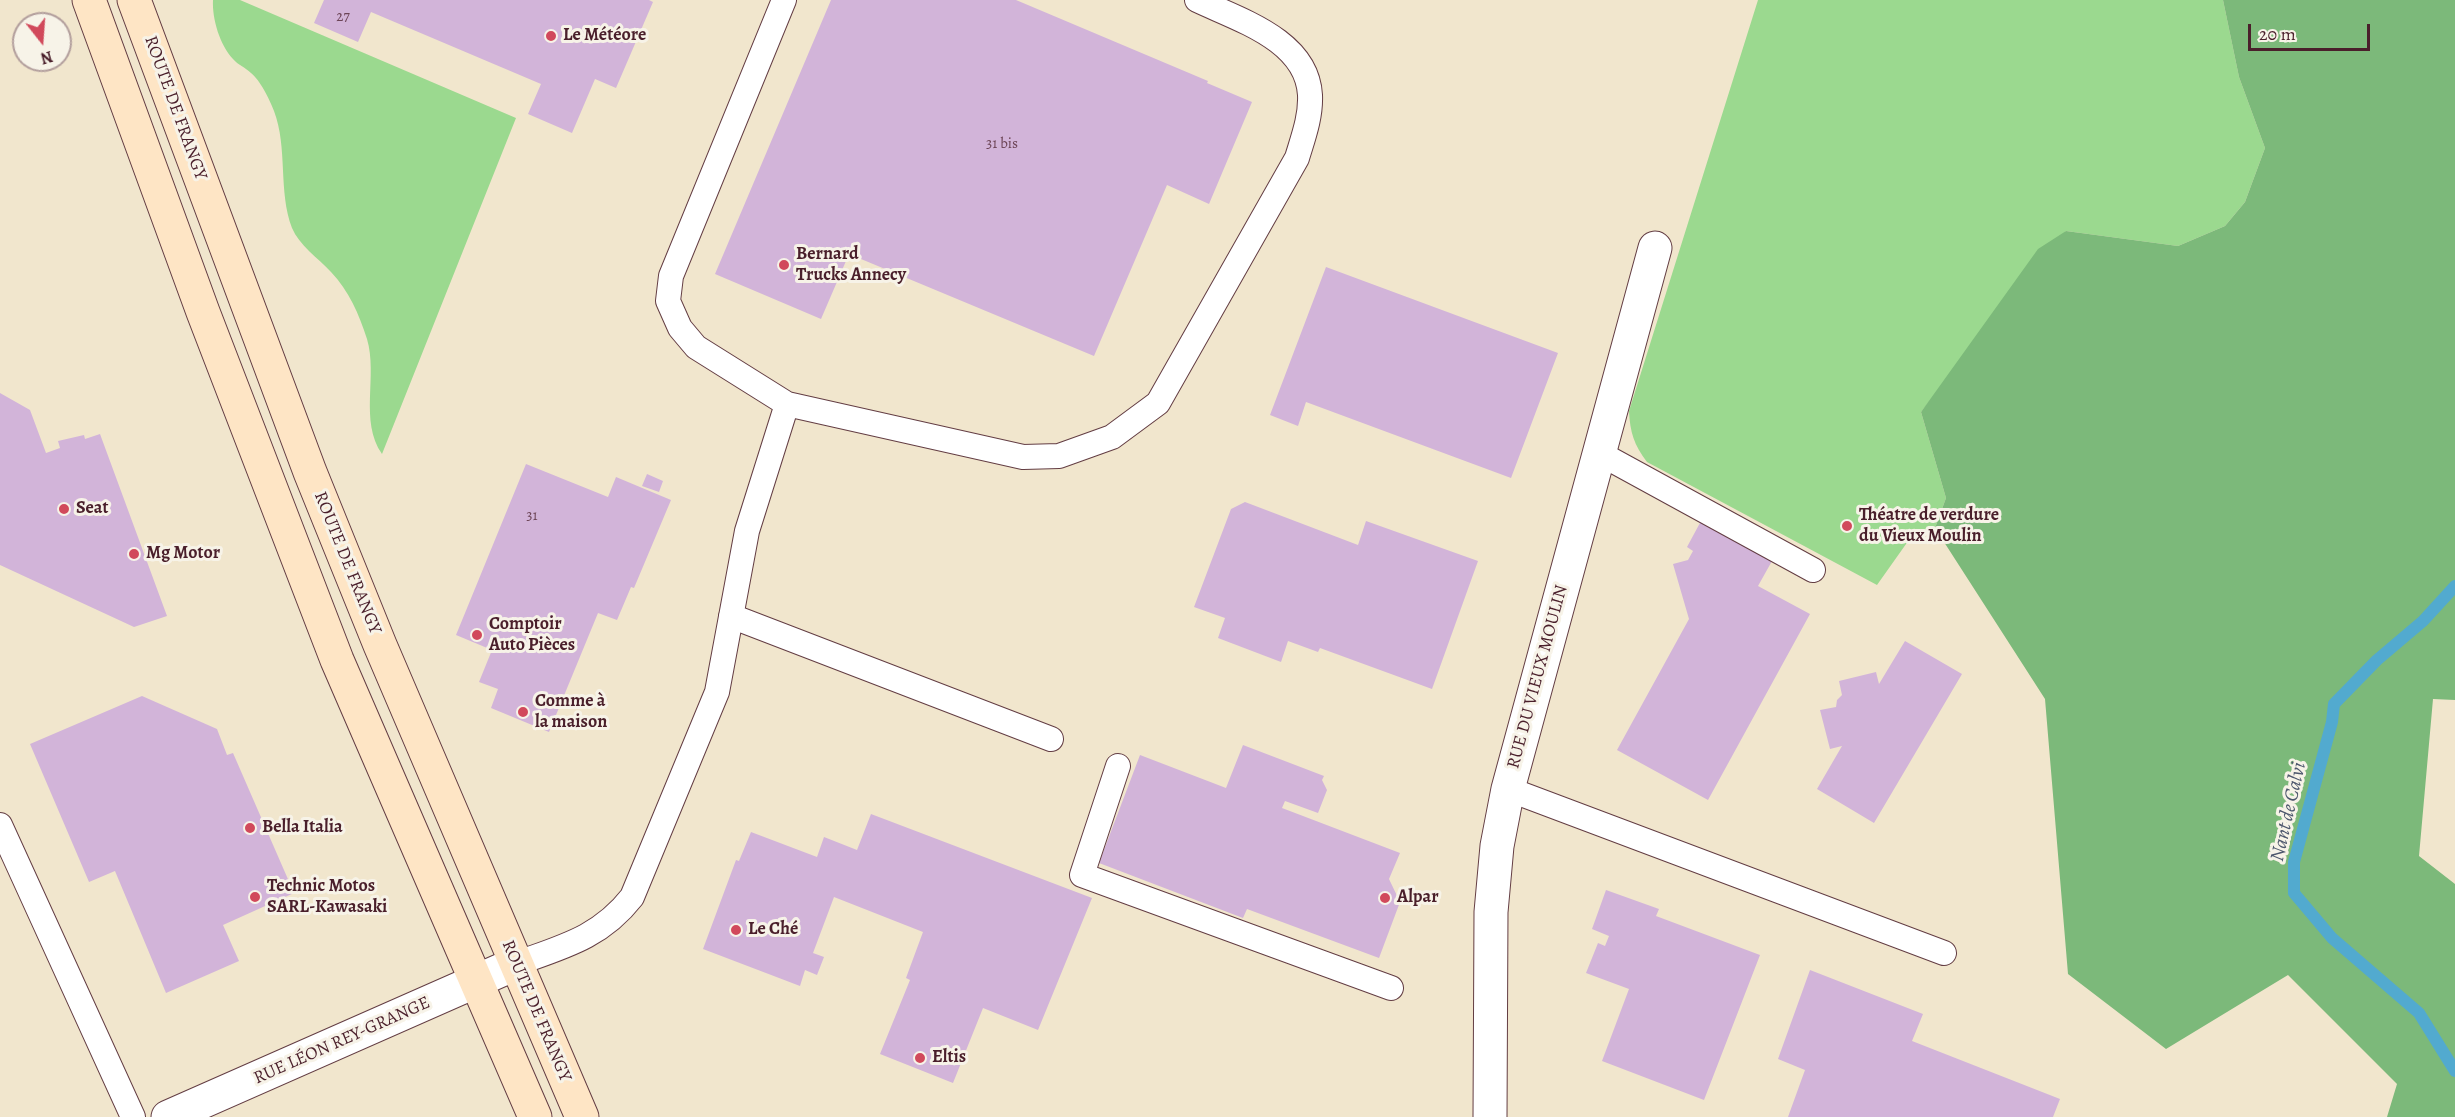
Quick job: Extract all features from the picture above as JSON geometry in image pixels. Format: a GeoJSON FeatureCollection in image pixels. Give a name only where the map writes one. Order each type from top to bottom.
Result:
{"type":"FeatureCollection","features":[{"type":"Feature","properties":{"kind":"main road"},"geometry":{"type":"LineString","coordinates":[[89,0],[203,312],[337,660],[535,1117]]}},
{"type":"Feature","properties":{"kind":"main road","name":"ROUTE DE FRANGY"},"geometry":{"type":"LineString","coordinates":[[134,0],[310,472],[380,645],[582,1117]]}},
{"type":"Feature","properties":{"kind":"street","name":"RUE DU VIEUX MOULIN"},"geometry":{"type":"LineString","coordinates":[[1490,1117],[1491,912],[1497,846],[1508,789],[1654,248]]}},
{"type":"Feature","properties":{"kind":"street","name":"RUE LÉON REY-GRANGE"},"geometry":{"type":"LineString","coordinates":[[168,1117],[377,1027],[515,964]]}},
{"type":"Feature","properties":{"kind":"lane"},"geometry":{"type":"LineString","coordinates":[[784,0],[671,276],[668,301],[680,328],[696,347],[787,404],[1023,457],[1059,456],[1112,437],[1158,403],[1297,158],[1307,125],[1310,94],[1299,62],[1274,38],[1197,0]]}},
{"type":"Feature","properties":{"kind":"lane"},"geometry":{"type":"LineString","coordinates":[[515,964],[595,933],[619,914],[632,897],[717,692],[747,531],[787,404]]}},
{"type":"Feature","properties":{"kind":"lane"},"geometry":{"type":"LineString","coordinates":[[1599,453],[1813,570]]}},
{"type":"Feature","properties":{"kind":"lane"},"geometry":{"type":"LineString","coordinates":[[731,616],[1051,739]]}},
{"type":"Feature","properties":{"kind":"lane"},"geometry":{"type":"LineString","coordinates":[[1118,766],[1082,875],[1391,988]]}},
{"type":"Feature","properties":{"kind":"lane"},"geometry":{"type":"LineString","coordinates":[[1508,789],[1944,953]]}},
{"type":"Feature","properties":{"kind":"lane"},"geometry":{"type":"LineString","coordinates":[[0,825],[133,1117]]}},
{"type":"Feature","properties":{"kind":"green space"},"geometry":{"type":"Polygon","coordinates":[[[213,0],[240,0],[516,118],[382,454],[375,441],[372,427],[370,353],[361,321],[343,287],[304,246],[292,228],[285,199],[281,140],[274,111],[258,80],[235,61],[224,47],[215,23],[213,0]]]}},
{"type":"Feature","properties":{"kind":"green space"},"geometry":{"type":"Polygon","coordinates":[[[1758,0],[2223,0],[2239,77],[2265,148],[2245,202],[2225,226],[2178,246],[2066,231],[1921,412],[1946,498],[1935,528],[1911,537],[1877,585],[1647,462],[1636,444],[1630,425],[1629,411],[1758,0]]]}},
{"type":"Feature","properties":{"kind":"green space"},"geometry":{"type":"Polygon","coordinates":[[[2223,0],[2455,0],[2455,700],[2433,699],[2419,856],[2455,884],[2455,1117],[2387,1117],[2397,1084],[2288,975],[2166,1049],[2068,974],[2045,699],[1935,528],[1946,498],[1921,412],[2038,249],[2066,231],[2178,246],[2225,226],[2245,202],[2265,148],[2239,77],[2223,0]]]}},
{"type":"Feature","properties":{"kind":"building","name":"Le Météore"},"geometry":{"type":"Polygon","coordinates":[[[324,0],[649,0],[653,2],[616,88],[595,79],[572,133],[528,114],[541,84],[371,12],[358,42],[314,23],[324,0]]]}},
{"type":"Feature","properties":{"kind":"building"},"geometry":{"type":"Polygon","coordinates":[[[831,0],[1016,0],[1208,81],[1207,83],[1252,102],[1209,204],[1167,185],[1094,356],[849,254],[821,319],[715,274],[831,0]]]}},
{"type":"Feature","properties":{"kind":"building"},"geometry":{"type":"Polygon","coordinates":[[[1326,267],[1558,353],[1511,478],[1306,402],[1298,426],[1270,415],[1326,267]]]}},
{"type":"Feature","properties":{"kind":"building","name":"Seat"},"geometry":{"type":"Polygon","coordinates":[[[0,393],[30,410],[46,453],[60,448],[58,441],[84,435],[85,439],[100,434],[167,616],[134,627],[0,565],[0,393]]]}},
{"type":"Feature","properties":{"kind":"building"},"geometry":{"type":"Polygon","coordinates":[[[526,464],[608,497],[616,477],[671,500],[634,588],[631,587],[617,620],[598,613],[549,732],[491,708],[498,689],[479,682],[492,650],[456,635],[526,464]]]}},
{"type":"Feature","properties":{"kind":"building"},"geometry":{"type":"Polygon","coordinates":[[[647,474],[663,481],[659,492],[642,486],[647,474]]]}},
{"type":"Feature","properties":{"kind":"building"},"geometry":{"type":"Polygon","coordinates":[[[1245,502],[1358,545],[1366,521],[1478,561],[1432,689],[1320,648],[1318,652],[1288,641],[1281,662],[1218,638],[1225,618],[1194,607],[1231,509],[1245,502]]]}},
{"type":"Feature","properties":{"kind":"building"},"geometry":{"type":"Polygon","coordinates":[[[1701,521],[1772,561],[1758,586],[1810,614],[1708,800],[1617,750],[1689,619],[1673,564],[1688,560],[1693,551],[1687,547],[1701,521]]]}},
{"type":"Feature","properties":{"kind":"building"},"geometry":{"type":"Polygon","coordinates":[[[1905,641],[1962,674],[1874,823],[1817,789],[1842,746],[1830,749],[1820,710],[1836,707],[1837,700],[1842,695],[1839,681],[1876,672],[1879,684],[1905,641]]]}},
{"type":"Feature","properties":{"kind":"building"},"geometry":{"type":"Polygon","coordinates":[[[142,696],[217,729],[227,755],[233,753],[294,893],[223,925],[239,961],[166,993],[115,871],[89,882],[30,744],[142,696]]]}},
{"type":"Feature","properties":{"kind":"building"},"geometry":{"type":"Polygon","coordinates":[[[1243,745],[1324,776],[1322,780],[1327,790],[1318,813],[1285,801],[1282,808],[1400,853],[1389,879],[1400,902],[1379,958],[1247,909],[1243,918],[1099,863],[1140,755],[1226,788],[1243,745]]]}},
{"type":"Feature","properties":{"kind":"building"},"geometry":{"type":"Polygon","coordinates":[[[871,814],[1092,898],[1038,1030],[983,1008],[953,1083],[880,1054],[910,980],[906,978],[923,932],[834,897],[813,953],[824,957],[817,975],[805,970],[800,986],[703,949],[736,860],[739,861],[751,832],[817,857],[824,837],[857,850],[871,814]]]}},
{"type":"Feature","properties":{"kind":"building"},"geometry":{"type":"Polygon","coordinates":[[[1606,890],[1659,909],[1656,916],[1760,955],[1704,1100],[1602,1061],[1629,989],[1586,973],[1598,943],[1605,946],[1609,936],[1592,929],[1606,890]]]}},
{"type":"Feature","properties":{"kind":"building"},"geometry":{"type":"Polygon","coordinates":[[[1810,970],[1923,1014],[1912,1041],[2060,1099],[2053,1117],[1788,1117],[1805,1070],[1778,1059],[1810,970]]]}},
{"type":"Feature","properties":{"kind":"waterway","name":"Nant de Calvi"},"geometry":{"type":"LineString","coordinates":[[2455,586],[2423,621],[2377,660],[2334,704],[2332,722],[2294,862],[2294,893],[2332,938],[2419,1013],[2455,1071]]}},
{"type":"Feature","properties":{"kind":"place","name":"Le Météore"},"geometry":{"type":"Point","coordinates":[551,36]}},
{"type":"Feature","properties":{"kind":"place","name":"Bernard Trucks Annecy"},"geometry":{"type":"Point","coordinates":[784,265]}},
{"type":"Feature","properties":{"kind":"place","name":"Seat"},"geometry":{"type":"Point","coordinates":[64,509]}},
{"type":"Feature","properties":{"kind":"place","name":"Théatre de verdure du Vieux Moulin"},"geometry":{"type":"Point","coordinates":[1847,526]}},
{"type":"Feature","properties":{"kind":"place","name":"Mg Motor"},"geometry":{"type":"Point","coordinates":[134,554]}},
{"type":"Feature","properties":{"kind":"place","name":"Comptoir Auto Pièces"},"geometry":{"type":"Point","coordinates":[477,635]}},
{"type":"Feature","properties":{"kind":"place","name":"Comme à la maison"},"geometry":{"type":"Point","coordinates":[523,712]}},
{"type":"Feature","properties":{"kind":"place","name":"Bella Italia"},"geometry":{"type":"Point","coordinates":[250,828]}},
{"type":"Feature","properties":{"kind":"place","name":"Technic Motos SARL-Kawasaki"},"geometry":{"type":"Point","coordinates":[255,897]}},
{"type":"Feature","properties":{"kind":"place","name":"Alpar"},"geometry":{"type":"Point","coordinates":[1385,898]}},
{"type":"Feature","properties":{"kind":"place","name":"Le Ché"},"geometry":{"type":"Point","coordinates":[736,930]}},
{"type":"Feature","properties":{"kind":"place","name":"Eltis"},"geometry":{"type":"Point","coordinates":[920,1058]}}]}
